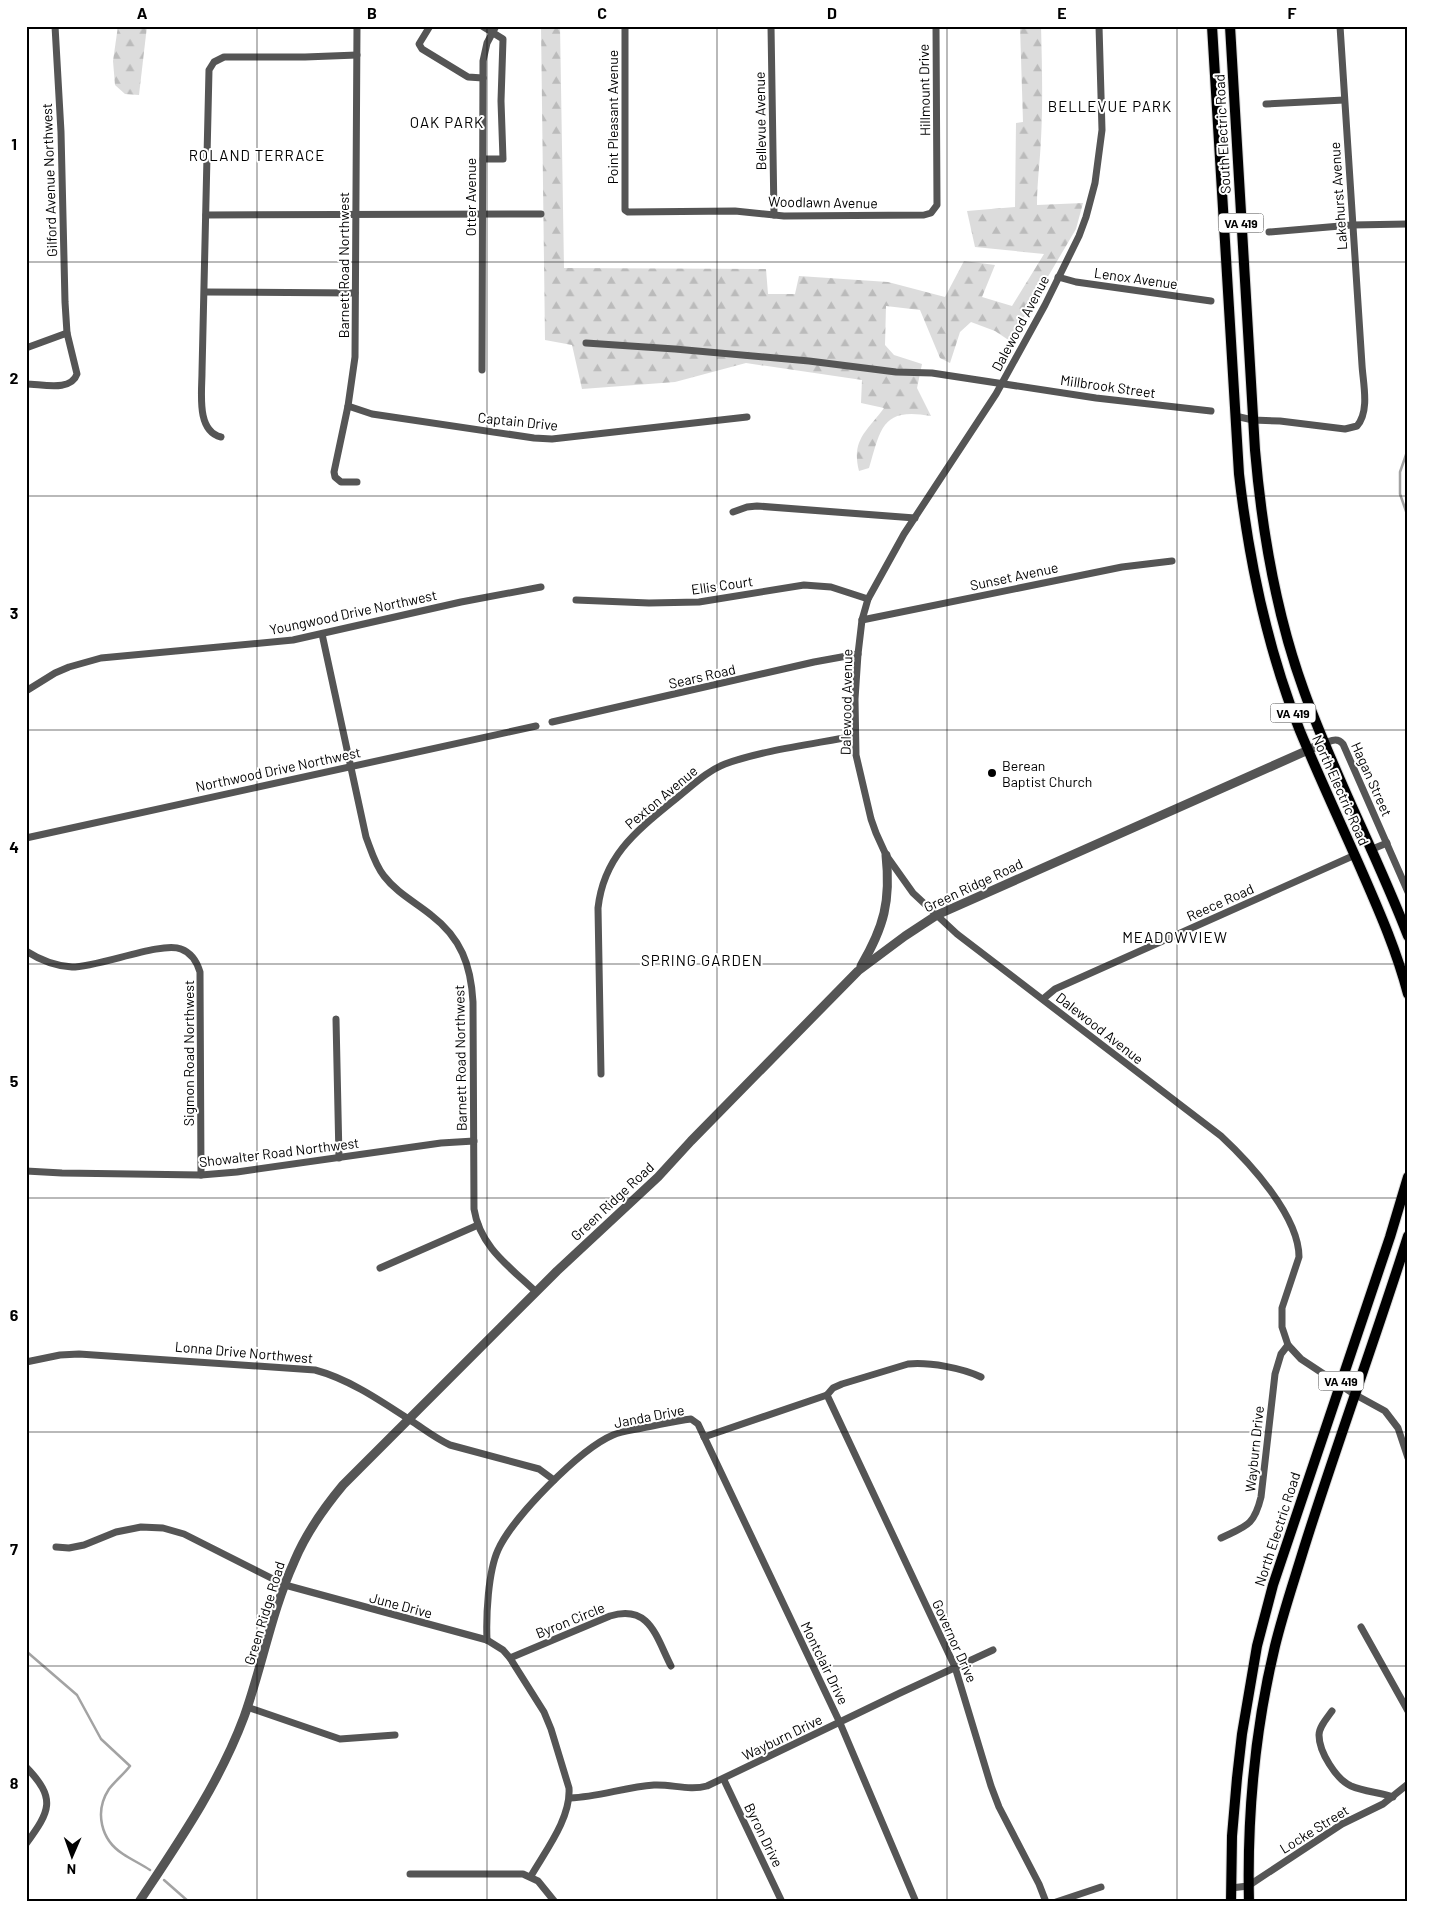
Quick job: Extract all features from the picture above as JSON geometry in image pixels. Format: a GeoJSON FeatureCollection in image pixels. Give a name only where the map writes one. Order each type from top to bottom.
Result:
{"type":"FeatureCollection","features":[{"type":"Feature","properties":{"kind":"main road","name":"South Electric Road"},"geometry":{"type":"LineString","coordinates":[[1212,26],[1235,416]]}},
{"type":"Feature","properties":{"kind":"main road","name":"South Electric Road"},"geometry":{"type":"LineString","coordinates":[[1230,26],[1253,420]]}},
{"type":"Feature","properties":{"kind":"main road","name":"North Electric Road"},"geometry":{"type":"LineString","coordinates":[[1235,416],[1244,522],[1255,584],[1276,662],[1308,750],[1393,943],[1408,994]]}},
{"type":"Feature","properties":{"kind":"main road","name":"North Electric Road"},"geometry":{"type":"LineString","coordinates":[[1253,420],[1259,496],[1270,566],[1293,659],[1324,744],[1408,936]]}},
{"type":"Feature","properties":{"kind":"main road","name":"North Electric Road"},"geometry":{"type":"LineString","coordinates":[[1231,1902],[1232,1836],[1236,1778],[1257,1646],[1273,1584],[1408,1177]]}},
{"type":"Feature","properties":{"kind":"main road","name":"VA 419"},"geometry":{"type":"LineString","coordinates":[[1248,1902],[1253,1786],[1265,1695],[1275,1646],[1323,1488],[1408,1236]]}},
{"type":"Feature","properties":{"kind":"street","name":"Gilford Avenue Northwest"},"geometry":{"type":"LineString","coordinates":[[26,384],[65,385],[72,383],[77,374],[67,333],[64,302],[61,132],[55,26]]}},
{"type":"Feature","properties":{"kind":"street","name":"Barnett Road Northwest"},"geometry":{"type":"LineString","coordinates":[[357,482],[341,482],[335,477],[334,472],[348,406],[355,357],[358,26]]}},
{"type":"Feature","properties":{"kind":"street"},"geometry":{"type":"LineString","coordinates":[[430,26],[419,44],[422,49],[468,77],[483,78]]}},
{"type":"Feature","properties":{"kind":"street"},"geometry":{"type":"LineString","coordinates":[[482,26],[494,29],[503,39],[502,159],[483,159]]}},
{"type":"Feature","properties":{"kind":"street","name":"Point Pleasant Avenue"},"geometry":{"type":"LineString","coordinates":[[625,26],[625,207]]}},
{"type":"Feature","properties":{"kind":"street","name":"Bellevue Avenue"},"geometry":{"type":"LineString","coordinates":[[771,26],[774,215]]}},
{"type":"Feature","properties":{"kind":"street","name":"Hillmount Drive"},"geometry":{"type":"LineString","coordinates":[[936,26],[938,153]]}},
{"type":"Feature","properties":{"kind":"street","name":"Dalewood Avenue"},"geometry":{"type":"LineString","coordinates":[[1100,26],[1102,130],[1097,167],[1086,217],[1058,277],[1001,384],[886,564],[868,599],[862,620],[858,654],[855,736],[859,772],[871,819],[886,855],[913,893],[957,934],[1221,1136],[1250,1165],[1272,1193],[1289,1221],[1299,1249],[1282,1308],[1282,1326],[1288,1345]]}},
{"type":"Feature","properties":{"kind":"street","name":"Lakehurst Avenue"},"geometry":{"type":"LineString","coordinates":[[1253,420],[1352,428],[1361,421],[1364,405],[1362,365],[1340,26]]}},
{"type":"Feature","properties":{"kind":"street","name":"Otter Avenue"},"geometry":{"type":"LineString","coordinates":[[482,370],[483,78],[484,55],[494,29]]}},
{"type":"Feature","properties":{"kind":"street"},"geometry":{"type":"LineString","coordinates":[[221,437],[209,430],[203,412],[210,70],[214,62],[224,58],[357,55]]}},
{"type":"Feature","properties":{"kind":"street"},"geometry":{"type":"LineString","coordinates":[[1266,104],[1344,100]]}},
{"type":"Feature","properties":{"kind":"street","name":"Woodlawn Avenue"},"geometry":{"type":"LineString","coordinates":[[625,207],[628,212],[735,211],[774,215],[924,215],[931,213],[937,205],[938,153]]}},
{"type":"Feature","properties":{"kind":"street"},"geometry":{"type":"LineString","coordinates":[[206,215],[542,214]]}},
{"type":"Feature","properties":{"kind":"street"},"geometry":{"type":"LineString","coordinates":[[1269,232],[1408,224]]}},
{"type":"Feature","properties":{"kind":"street","name":"Lenox Avenue"},"geometry":{"type":"LineString","coordinates":[[1058,277],[1076,282],[1211,301]]}},
{"type":"Feature","properties":{"kind":"street"},"geometry":{"type":"LineString","coordinates":[[204,292],[356,293]]}},
{"type":"Feature","properties":{"kind":"street"},"geometry":{"type":"LineString","coordinates":[[26,348],[67,333]]}},
{"type":"Feature","properties":{"kind":"street","name":"Millbrook Street"},"geometry":{"type":"LineString","coordinates":[[586,343],[675,349],[932,374],[1105,399],[1211,411]]}},
{"type":"Feature","properties":{"kind":"street","name":"Captain Drive"},"geometry":{"type":"LineString","coordinates":[[348,406],[381,415],[534,438],[552,439],[747,417]]}},
{"type":"Feature","properties":{"kind":"street"},"geometry":{"type":"LineString","coordinates":[[1235,416],[1253,420]]}},
{"type":"Feature","properties":{"kind":"street"},"geometry":{"type":"LineString","coordinates":[[733,512],[747,507],[758,506],[915,518]]}},
{"type":"Feature","properties":{"kind":"street","name":"Sunset Avenue"},"geometry":{"type":"LineString","coordinates":[[862,620],[1122,567],[1172,560]]}},
{"type":"Feature","properties":{"kind":"street","name":"Ellis Court"},"geometry":{"type":"LineString","coordinates":[[576,600],[649,603],[699,602],[804,585],[831,587],[868,599]]}},
{"type":"Feature","properties":{"kind":"street","name":"Youngwood Drive Northwest"},"geometry":{"type":"LineString","coordinates":[[26,691],[62,670],[102,658],[185,649],[262,644],[322,634],[540,586]]}},
{"type":"Feature","properties":{"kind":"street","name":"Barnett Road Northwest"},"geometry":{"type":"LineString","coordinates":[[322,634],[366,837],[380,870],[395,888],[444,926],[455,938],[468,965],[473,1002],[474,1209],[482,1236],[492,1249],[536,1292]]}},
{"type":"Feature","properties":{"kind":"street","name":"Sears Road"},"geometry":{"type":"LineString","coordinates":[[552,722],[814,662],[858,654]]}},
{"type":"Feature","properties":{"kind":"street","name":"Northwood Drive Northwest"},"geometry":{"type":"LineString","coordinates":[[26,838],[536,726]]}},
{"type":"Feature","properties":{"kind":"street","name":"Pexton Avenue"},"geometry":{"type":"LineString","coordinates":[[600,1074],[598,908],[600,891],[606,875],[622,849],[634,834],[705,775],[723,765],[855,736]]}},
{"type":"Feature","properties":{"kind":"street","name":"Hagan Street"},"geometry":{"type":"LineString","coordinates":[[1324,744],[1335,740],[1341,742],[1408,892]]}},
{"type":"Feature","properties":{"kind":"street","name":"Green Ridge Road"},"geometry":{"type":"LineString","coordinates":[[139,1902],[208,1792],[224,1762],[258,1676],[285,1585],[306,1537],[328,1503],[343,1485],[536,1292],[658,1177],[858,971],[937,915],[1324,744]]}},
{"type":"Feature","properties":{"kind":"street"},"geometry":{"type":"LineString","coordinates":[[1370,850],[1387,843]]}},
{"type":"Feature","properties":{"kind":"street"},"geometry":{"type":"LineString","coordinates":[[858,971],[870,950],[885,914],[888,883],[886,855]]}},
{"type":"Feature","properties":{"kind":"street","name":"Reece Road"},"geometry":{"type":"LineString","coordinates":[[1043,999],[1055,989],[1354,855]]}},
{"type":"Feature","properties":{"kind":"street","name":"Sigmon Road Northwest"},"geometry":{"type":"LineString","coordinates":[[26,950],[46,962],[72,966],[88,965],[175,947],[188,952],[194,958],[200,972],[201,1175]]}},
{"type":"Feature","properties":{"kind":"street"},"geometry":{"type":"LineString","coordinates":[[336,1020],[339,1158]]}},
{"type":"Feature","properties":{"kind":"street","name":"Showalter Road Northwest"},"geometry":{"type":"LineString","coordinates":[[26,1171],[201,1175],[237,1172],[441,1143],[474,1141]]}},
{"type":"Feature","properties":{"kind":"street"},"geometry":{"type":"LineString","coordinates":[[380,1268],[478,1225]]}},
{"type":"Feature","properties":{"kind":"street"},"geometry":{"type":"LineString","coordinates":[[1288,1345],[1301,1359],[1339,1385],[1380,1408],[1398,1428],[1408,1458]]}},
{"type":"Feature","properties":{"kind":"street","name":"Wayburn Drive"},"geometry":{"type":"LineString","coordinates":[[1221,1538],[1241,1529],[1253,1520],[1258,1509],[1261,1498],[1275,1374],[1281,1354],[1288,1345]]}},
{"type":"Feature","properties":{"kind":"street","name":"Lonna Drive Northwest"},"geometry":{"type":"LineString","coordinates":[[26,1362],[60,1355],[79,1354],[315,1370],[340,1378],[450,1445],[539,1469],[554,1480]]}},
{"type":"Feature","properties":{"kind":"street"},"geometry":{"type":"LineString","coordinates":[[704,1437],[827,1395],[833,1388],[842,1384],[908,1364],[916,1363],[961,1370],[981,1377]]}},
{"type":"Feature","properties":{"kind":"street","name":"Governor Drive"},"geometry":{"type":"LineString","coordinates":[[827,1395],[955,1667],[990,1786],[1039,1884],[1046,1902]]}},
{"type":"Feature","properties":{"kind":"street","name":"Janda Drive"},"geometry":{"type":"LineString","coordinates":[[487,1640],[488,1609],[494,1562],[498,1551],[514,1526],[554,1480],[603,1440],[612,1435],[691,1420],[698,1424],[704,1437]]}},
{"type":"Feature","properties":{"kind":"street","name":"Montclair Drive"},"geometry":{"type":"LineString","coordinates":[[704,1437],[840,1723],[916,1902]]}},
{"type":"Feature","properties":{"kind":"street","name":"June Drive"},"geometry":{"type":"LineString","coordinates":[[56,1547],[69,1548],[84,1545],[116,1532],[141,1526],[163,1528],[184,1534],[285,1585],[487,1640],[504,1650],[544,1712],[568,1780],[570,1798],[566,1813],[531,1876]]}},
{"type":"Feature","properties":{"kind":"street","name":"Byron Circle"},"geometry":{"type":"LineString","coordinates":[[510,1658],[610,1616],[628,1612],[640,1616],[650,1625],[671,1666]]}},
{"type":"Feature","properties":{"kind":"street"},"geometry":{"type":"LineString","coordinates":[[1361,1627],[1408,1710]]}},
{"type":"Feature","properties":{"kind":"street","name":"Wayburn Drive"},"geometry":{"type":"LineString","coordinates":[[570,1798],[599,1796],[654,1785],[698,1788],[724,1780],[955,1667],[994,1650]]}},
{"type":"Feature","properties":{"kind":"street"},"geometry":{"type":"LineString","coordinates":[[247,1707],[340,1739],[395,1735]]}},
{"type":"Feature","properties":{"kind":"street"},"geometry":{"type":"LineString","coordinates":[[1332,1711],[1320,1730],[1319,1735],[1325,1755],[1332,1769],[1350,1785],[1393,1797]]}},
{"type":"Feature","properties":{"kind":"street"},"geometry":{"type":"LineString","coordinates":[[26,1767],[43,1787],[47,1800],[44,1817],[26,1844]]}},
{"type":"Feature","properties":{"kind":"street","name":"Byron Drive"},"geometry":{"type":"LineString","coordinates":[[724,1780],[782,1902]]}},
{"type":"Feature","properties":{"kind":"street","name":"Locke Street"},"geometry":{"type":"LineString","coordinates":[[1231,1888],[1248,1886],[1342,1824],[1393,1797],[1408,1784]]}},
{"type":"Feature","properties":{"kind":"street"},"geometry":{"type":"LineString","coordinates":[[410,1874],[523,1874],[531,1876],[538,1881],[555,1902]]}},
{"type":"Feature","properties":{"kind":"street"},"geometry":{"type":"LineString","coordinates":[[1056,1902],[1101,1887]]}},
{"type":"Feature","properties":{"kind":"green space"},"geometry":{"type":"Polygon","coordinates":[[[118,26],[147,26],[139,95],[125,94],[115,85],[113,61],[118,26]]]}},
{"type":"Feature","properties":{"kind":"green space"},"geometry":{"type":"Polygon","coordinates":[[[541,26],[560,26],[564,268],[766,269],[768,294],[795,294],[799,276],[888,282],[945,297],[964,261],[995,265],[982,297],[1012,306],[1044,254],[975,247],[967,211],[1015,207],[1016,123],[1023,122],[1020,26],[1041,26],[1042,111],[1037,205],[1083,203],[1076,229],[1010,341],[995,331],[971,322],[960,332],[950,363],[940,358],[920,310],[886,306],[885,345],[894,355],[922,364],[917,388],[931,416],[915,414],[893,418],[881,432],[869,468],[859,471],[857,451],[862,436],[884,408],[861,403],[862,380],[746,363],[675,382],[582,389],[572,345],[545,340],[541,26]]]}},
{"type":"Feature","properties":{"kind":"waterway"},"geometry":{"type":"LineString","coordinates":[[1408,449],[1400,472],[1400,494],[1408,517]]}},
{"type":"Feature","properties":{"kind":"waterway"},"geometry":{"type":"LineString","coordinates":[[26,1651],[77,1695],[101,1739],[130,1766],[111,1786],[104,1798],[101,1816],[102,1825],[109,1841],[115,1848],[150,1870]]}},
{"type":"Feature","properties":{"kind":"waterway"},"geometry":{"type":"LineString","coordinates":[[164,1880],[189,1902]]}},
{"type":"Feature","properties":{"kind":"place","name":"Berean Baptist Church"},"geometry":{"type":"Point","coordinates":[992,773]}},
{"type":"Feature","properties":{"kind":"district","name":"BELLEVUE PARK"},"geometry":{"type":"Point","coordinates":[1110,106]}},
{"type":"Feature","properties":{"kind":"district","name":"OAK PARK"},"geometry":{"type":"Point","coordinates":[447,122]}},
{"type":"Feature","properties":{"kind":"district","name":"ROLAND TERRACE"},"geometry":{"type":"Point","coordinates":[257,155]}},
{"type":"Feature","properties":{"kind":"district","name":"MEADOWVIEW"},"geometry":{"type":"Point","coordinates":[1175,937]}},
{"type":"Feature","properties":{"kind":"district","name":"SPRING GARDEN"},"geometry":{"type":"Point","coordinates":[702,960]}}]}
